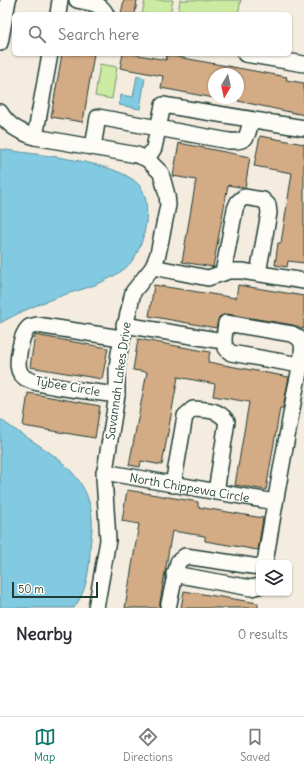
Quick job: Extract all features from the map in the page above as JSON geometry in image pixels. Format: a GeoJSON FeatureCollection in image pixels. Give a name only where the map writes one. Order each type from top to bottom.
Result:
{"type":"FeatureCollection","features":[{"type":"Feature","properties":{"kind":"street"},"geometry":{"type":"LineString","coordinates":[[0,43],[8,0]]}},
{"type":"Feature","properties":{"kind":"street"},"geometry":{"type":"LineString","coordinates":[[58,12],[60,0]]}},
{"type":"Feature","properties":{"kind":"street"},"geometry":{"type":"LineString","coordinates":[[77,0],[96,3],[102,7],[105,12]]}},
{"type":"Feature","properties":{"kind":"street"},"geometry":{"type":"LineString","coordinates":[[35,137],[50,56]]}},
{"type":"Feature","properties":{"kind":"street"},"geometry":{"type":"LineString","coordinates":[[257,56],[304,64]]}},
{"type":"Feature","properties":{"kind":"street"},"geometry":{"type":"LineString","coordinates":[[147,159],[154,148],[162,104],[304,128]]}},
{"type":"Feature","properties":{"kind":"street","name":"Savannah Lakes Drive"},"geometry":{"type":"LineString","coordinates":[[0,112],[8,123],[15,128],[35,137],[128,152],[147,159],[160,173],[165,184],[168,205],[162,242],[153,267],[133,292],[123,331],[117,368],[117,395],[104,472],[108,540],[96,608]]}},
{"type":"Feature","properties":{"kind":"street"},"geometry":{"type":"LineString","coordinates":[[93,147],[98,117],[240,142],[245,140],[248,134],[250,120]]}},
{"type":"Feature","properties":{"kind":"street"},"geometry":{"type":"LineString","coordinates":[[223,273],[235,209],[238,202],[244,197],[264,200],[268,205],[269,213],[258,273]]}},
{"type":"Feature","properties":{"kind":"street"},"geometry":{"type":"LineString","coordinates":[[153,267],[208,278],[223,273],[236,271],[258,273],[304,281]]}},
{"type":"Feature","properties":{"kind":"street"},"geometry":{"type":"LineString","coordinates":[[266,560],[275,502],[300,365],[302,345],[299,338],[292,334],[226,323],[223,341],[227,350],[231,353],[300,365]]}},
{"type":"Feature","properties":{"kind":"street","name":"Tybee Circle"},"geometry":{"type":"LineString","coordinates":[[117,395],[43,383],[25,378],[18,368],[18,360],[25,331],[29,327],[37,325],[123,331]]}},
{"type":"Feature","properties":{"kind":"street"},"geometry":{"type":"LineString","coordinates":[[123,331],[223,341]]}},
{"type":"Feature","properties":{"kind":"street"},"geometry":{"type":"LineString","coordinates":[[173,485],[185,416],[193,409],[205,410],[220,413],[227,421],[216,492]]}},
{"type":"Feature","properties":{"kind":"street","name":"North Chippewa Circle"},"geometry":{"type":"LineString","coordinates":[[104,472],[275,502]]}},
{"type":"Feature","properties":{"kind":"street"},"geometry":{"type":"LineString","coordinates":[[168,608],[174,574],[178,562],[184,556],[256,567]]}},
{"type":"Feature","properties":{"kind":"street"},"geometry":{"type":"LineString","coordinates":[[174,574],[252,588],[256,587]]}},
{"type":"Feature","properties":{"kind":"green space"},"geometry":{"type":"Polygon","coordinates":[[[145,0],[173,0],[170,12],[142,12],[145,0]]]}},
{"type":"Feature","properties":{"kind":"green space"},"geometry":{"type":"Polygon","coordinates":[[[180,0],[241,0],[238,12],[178,12],[180,0]]]}},
{"type":"Feature","properties":{"kind":"green space"},"geometry":{"type":"Polygon","coordinates":[[[100,64],[117,67],[112,99],[95,96],[100,64]]]}},
{"type":"Feature","properties":{"kind":"water"},"geometry":{"type":"Polygon","coordinates":[[[137,76],[145,78],[140,109],[119,105],[121,95],[133,97],[137,76]]]}},
{"type":"Feature","properties":{"kind":"water"},"geometry":{"type":"Polygon","coordinates":[[[0,149],[53,156],[94,164],[113,170],[128,177],[139,185],[144,193],[147,208],[146,223],[141,244],[135,257],[126,268],[104,281],[41,303],[0,323],[0,149]]]}},
{"type":"Feature","properties":{"kind":"water"},"geometry":{"type":"Polygon","coordinates":[[[0,419],[58,459],[81,483],[88,499],[92,517],[92,528],[87,579],[82,594],[74,608],[0,608],[0,419]]]}},
{"type":"Feature","properties":{"kind":"building"},"geometry":{"type":"Polygon","coordinates":[[[124,0],[137,0],[135,12],[121,12],[124,0]]]}},
{"type":"Feature","properties":{"kind":"building"},"geometry":{"type":"Polygon","coordinates":[[[62,56],[94,56],[83,122],[51,117],[62,56]]]}},
{"type":"Feature","properties":{"kind":"building"},"geometry":{"type":"Polygon","coordinates":[[[123,56],[144,56],[166,60],[167,56],[172,56],[238,68],[208,68],[208,97],[161,88],[163,76],[120,68],[123,56]]]}},
{"type":"Feature","properties":{"kind":"building"},"geometry":{"type":"Polygon","coordinates":[[[244,69],[287,77],[286,80],[304,83],[304,115],[244,102],[244,69]]]}},
{"type":"Feature","properties":{"kind":"building"},"geometry":{"type":"Polygon","coordinates":[[[260,136],[304,144],[304,263],[288,261],[287,267],[275,265],[278,243],[281,243],[292,173],[254,166],[260,136]]]}},
{"type":"Feature","properties":{"kind":"building"},"geometry":{"type":"Polygon","coordinates":[[[179,143],[250,157],[245,188],[228,185],[213,267],[182,262],[196,180],[173,176],[179,143]]]}},
{"type":"Feature","properties":{"kind":"building"},"geometry":{"type":"Polygon","coordinates":[[[154,285],[236,298],[238,285],[304,296],[304,329],[293,325],[227,314],[219,317],[216,328],[149,316],[154,285]]]}},
{"type":"Feature","properties":{"kind":"building"},"geometry":{"type":"Polygon","coordinates":[[[35,335],[108,348],[102,379],[30,367],[35,335]]]}},
{"type":"Feature","properties":{"kind":"building"},"geometry":{"type":"Polygon","coordinates":[[[138,339],[210,352],[208,362],[289,377],[283,408],[280,408],[266,490],[235,485],[249,402],[213,396],[215,384],[178,377],[162,465],[141,461],[140,467],[129,465],[147,372],[133,370],[138,339]]]}},
{"type":"Feature","properties":{"kind":"building"},"geometry":{"type":"Polygon","coordinates":[[[28,393],[100,406],[95,438],[23,426],[28,393]]]}},
{"type":"Feature","properties":{"kind":"building"},"geometry":{"type":"Polygon","coordinates":[[[127,490],[198,502],[198,507],[263,518],[258,550],[205,541],[205,536],[172,531],[159,608],[125,608],[139,524],[122,521],[127,490]]]}},
{"type":"Feature","properties":{"kind":"building"},"geometry":{"type":"Polygon","coordinates":[[[184,591],[258,603],[258,608],[181,608],[184,591]]]}}]}
